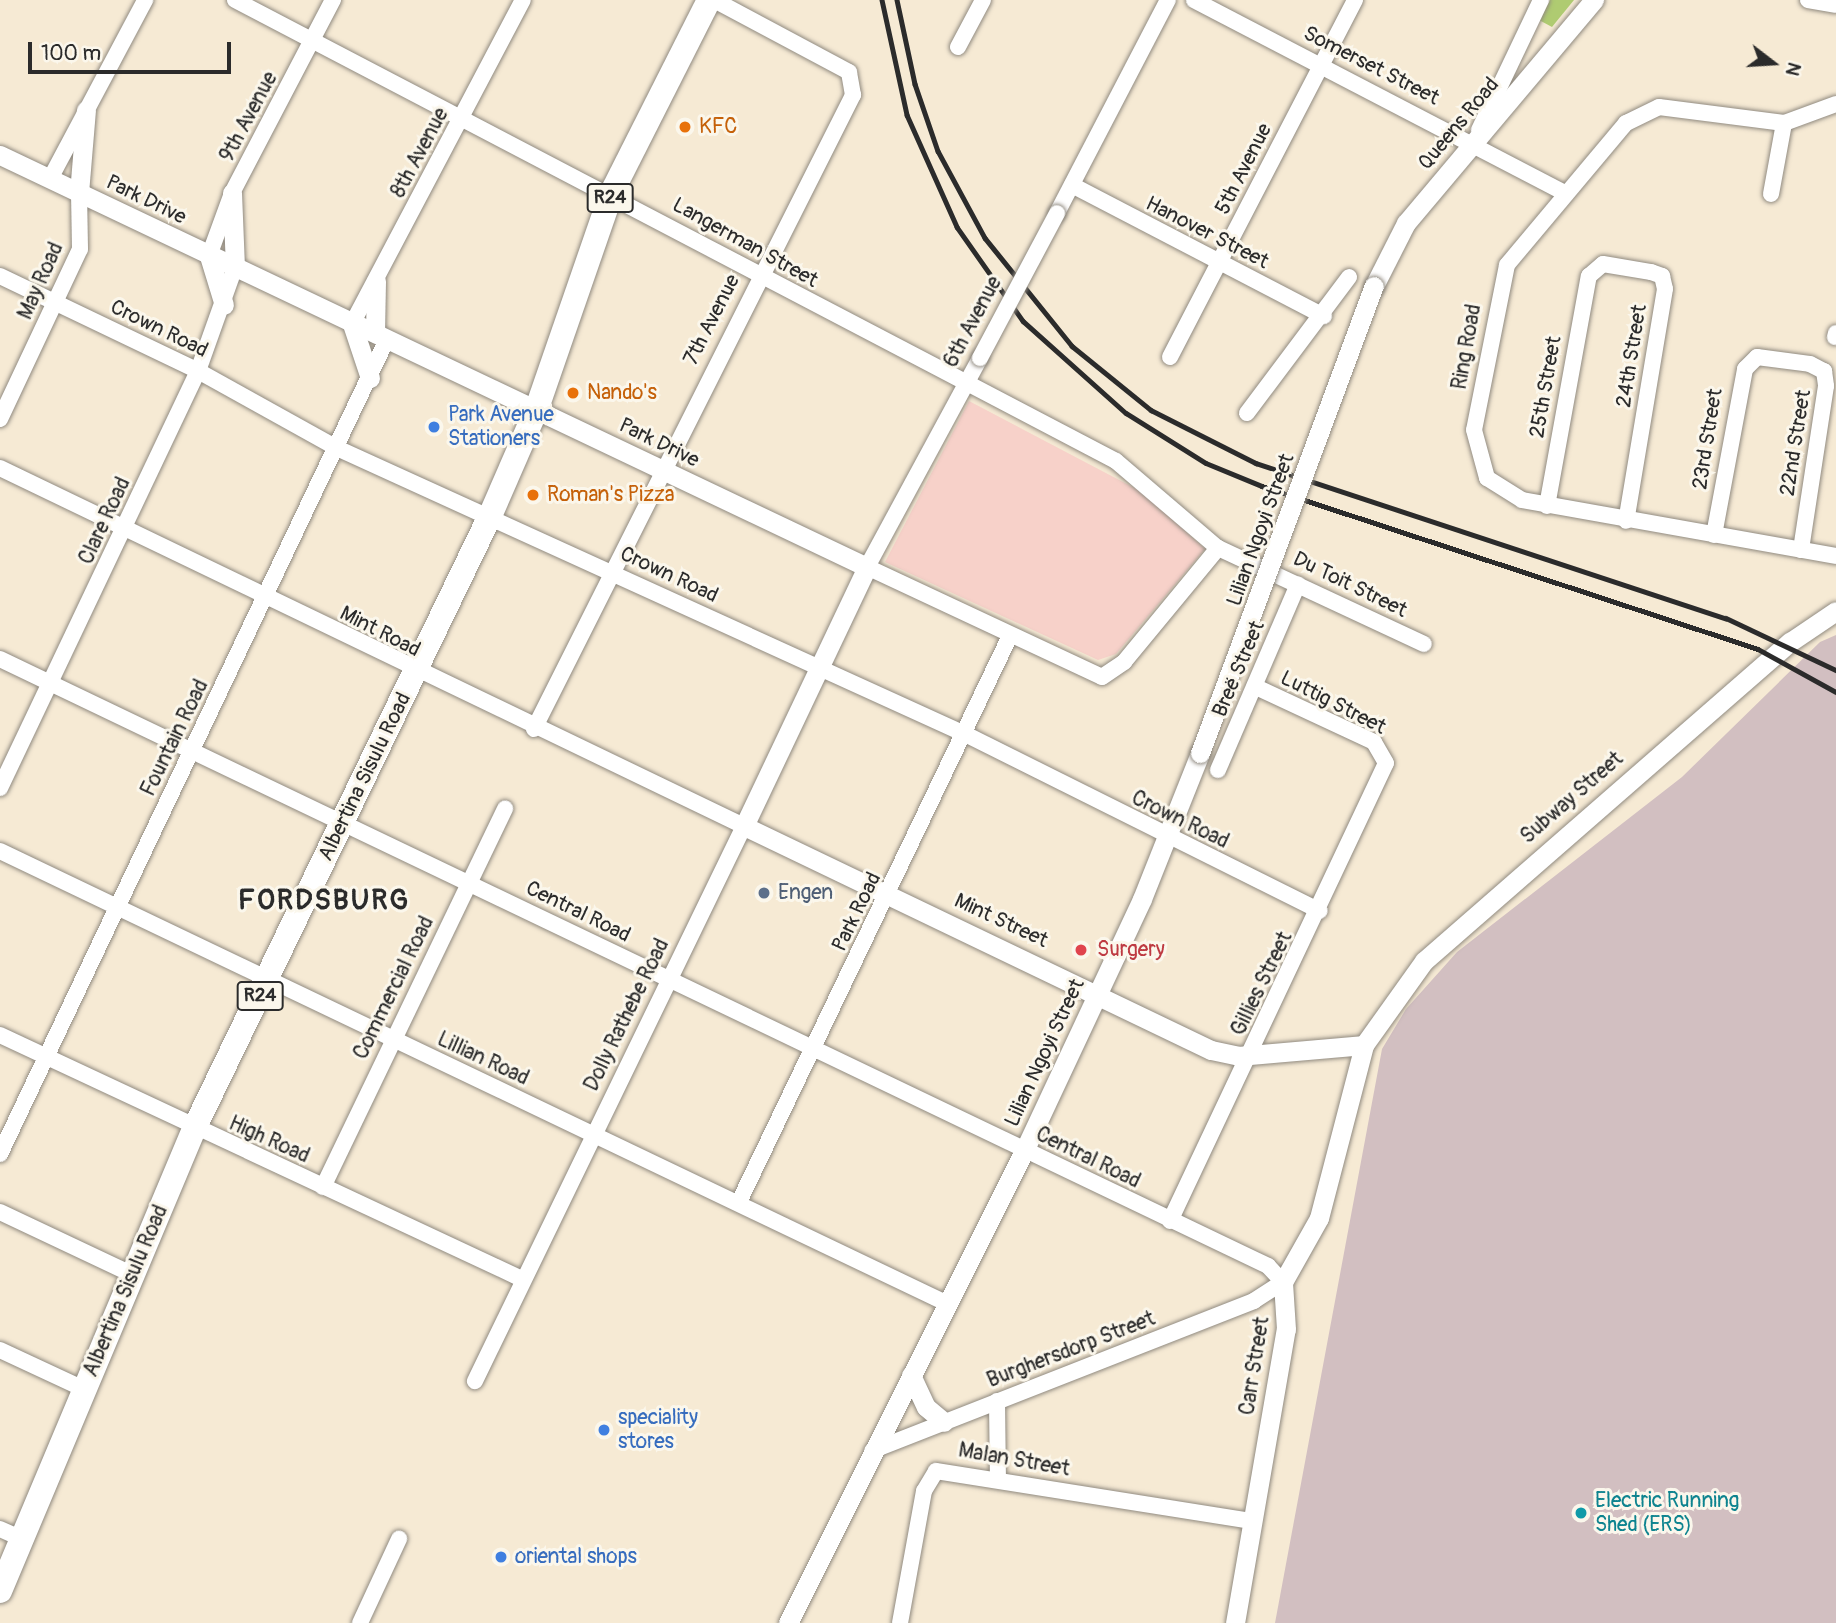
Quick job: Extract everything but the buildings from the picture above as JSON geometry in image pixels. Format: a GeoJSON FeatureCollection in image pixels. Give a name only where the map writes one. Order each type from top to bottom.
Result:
{"type":"FeatureCollection","features":[{"type":"Feature","properties":{"kind":"main road","name":"Albertina Sisulu Road"},"geometry":{"type":"LineString","coordinates":[[0,1591],[11,1534],[85,1389],[194,1129],[490,516],[537,408],[611,194],[712,0]]}},
{"type":"Feature","properties":{"kind":"street"},"geometry":{"type":"LineString","coordinates":[[50,179],[145,0]]}},
{"type":"Feature","properties":{"kind":"street","name":"Langerman Street"},"geometry":{"type":"LineString","coordinates":[[235,0],[611,194],[758,276],[965,385],[1116,461],[1219,548]]}},
{"type":"Feature","properties":{"kind":"street","name":"9th Avenue"},"geometry":{"type":"LineString","coordinates":[[209,256],[232,193],[333,0]]}},
{"type":"Feature","properties":{"kind":"street","name":"8th Avenue"},"geometry":{"type":"LineString","coordinates":[[352,324],[523,0]]}},
{"type":"Feature","properties":{"kind":"street","name":"7th Avenue"},"geometry":{"type":"LineString","coordinates":[[660,469],[849,104],[854,77],[712,0]]}},
{"type":"Feature","properties":{"kind":"street"},"geometry":{"type":"LineString","coordinates":[[958,47],[983,0]]}},
{"type":"Feature","properties":{"kind":"street","name":"6th Avenue"},"geometry":{"type":"LineString","coordinates":[[820,668],[867,567],[1057,214],[1168,0]]}},
{"type":"Feature","properties":{"kind":"street","name":"Somerset Street"},"geometry":{"type":"LineString","coordinates":[[1194,0],[1474,142],[1563,193]]}},
{"type":"Feature","properties":{"kind":"street","name":"5th Avenue"},"geometry":{"type":"LineString","coordinates":[[1170,358],[1355,0]]}},
{"type":"Feature","properties":{"kind":"street"},"geometry":{"type":"LineString","coordinates":[[1474,142],[1541,0]]}},
{"type":"Feature","properties":{"kind":"street","name":"Queens Road"},"geometry":{"type":"LineString","coordinates":[[1374,286],[1406,223],[1594,0]]}},
{"type":"Feature","properties":{"kind":"street"},"geometry":{"type":"LineString","coordinates":[[1808,0],[1836,5]]}},
{"type":"Feature","properties":{"kind":"street","name":"Ring Road"},"geometry":{"type":"LineString","coordinates":[[1836,104],[1784,123],[1650,108],[1626,123],[1563,193],[1507,265],[1474,430],[1487,478],[1508,495],[1546,506],[1626,521],[1836,556]]}},
{"type":"Feature","properties":{"kind":"street"},"geometry":{"type":"LineString","coordinates":[[79,193],[86,110]]}},
{"type":"Feature","properties":{"kind":"street"},"geometry":{"type":"LineString","coordinates":[[1772,194],[1784,123]]}},
{"type":"Feature","properties":{"kind":"street","name":"Park Drive"},"geometry":{"type":"LineString","coordinates":[[0,155],[352,324],[537,408],[1086,673],[1110,675],[1219,548]]}},
{"type":"Feature","properties":{"kind":"street","name":"Hanover Street"},"geometry":{"type":"LineString","coordinates":[[1072,185],[1324,316]]}},
{"type":"Feature","properties":{"kind":"street","name":"May Road"},"geometry":{"type":"LineString","coordinates":[[0,419],[83,239],[79,193]]}},
{"type":"Feature","properties":{"kind":"street"},"geometry":{"type":"LineString","coordinates":[[232,193],[235,267]]}},
{"type":"Feature","properties":{"kind":"street"},"geometry":{"type":"LineString","coordinates":[[209,256],[224,305]]}},
{"type":"Feature","properties":{"kind":"street","name":"24th Street"},"geometry":{"type":"LineString","coordinates":[[1589,276],[1603,264],[1659,274],[1664,283],[1626,521]]}},
{"type":"Feature","properties":{"kind":"street","name":"Clare Road"},"geometry":{"type":"LineString","coordinates":[[0,788],[198,371],[224,305],[235,267]]}},
{"type":"Feature","properties":{"kind":"street","name":"Crown Road"},"geometry":{"type":"LineString","coordinates":[[0,276],[198,371],[339,449],[967,735],[1168,839],[1320,911]]}},
{"type":"Feature","properties":{"kind":"street","name":"25th Street"},"geometry":{"type":"LineString","coordinates":[[1546,506],[1589,276]]}},
{"type":"Feature","properties":{"kind":"street"},"geometry":{"type":"LineString","coordinates":[[1247,413],[1324,316],[1349,277]]}},
{"type":"Feature","properties":{"kind":"street"},"geometry":{"type":"LineString","coordinates":[[376,281],[381,336]]}},
{"type":"Feature","properties":{"kind":"street","name":"Lilian Ngoyi Street"},"geometry":{"type":"LineString","coordinates":[[788,1623],[1024,1150],[1168,839],[1374,286]]}},
{"type":"Feature","properties":{"kind":"street"},"geometry":{"type":"LineString","coordinates":[[352,324],[370,378]]}},
{"type":"Feature","properties":{"kind":"street","name":"Fountain Road"},"geometry":{"type":"LineString","coordinates":[[0,1154],[339,449],[370,378],[381,336]]}},
{"type":"Feature","properties":{"kind":"street","name":"23rd Street"},"geometry":{"type":"LineString","coordinates":[[1714,535],[1738,384],[1757,356]]}},
{"type":"Feature","properties":{"kind":"street","name":"22nd Street"},"geometry":{"type":"LineString","coordinates":[[1757,356],[1817,365],[1826,377],[1801,550]]}},
{"type":"Feature","properties":{"kind":"street","name":"Mint Road"},"geometry":{"type":"LineString","coordinates":[[0,468],[415,673],[744,826]]}},
{"type":"Feature","properties":{"kind":"street"},"geometry":{"type":"LineString","coordinates":[[534,729],[660,469]]}},
{"type":"Feature","properties":{"kind":"street","name":"Du Toit Street"},"geometry":{"type":"LineString","coordinates":[[1219,548],[1424,645]]}},
{"type":"Feature","properties":{"kind":"street","name":"Breë Street"},"geometry":{"type":"LineString","coordinates":[[1218,770],[1298,584]]}},
{"type":"Feature","properties":{"kind":"street","name":"Subway Street"},"geometry":{"type":"LineString","coordinates":[[1364,1045],[1393,996],[1432,954],[1790,642],[1836,611]]}},
{"type":"Feature","properties":{"kind":"street","name":"Park Road"},"geometry":{"type":"LineString","coordinates":[[739,1202],[967,735],[1009,638]]}},
{"type":"Feature","properties":{"kind":"street","name":"Central Road"},"geometry":{"type":"LineString","coordinates":[[0,659],[1268,1266],[1283,1282]]}},
{"type":"Feature","properties":{"kind":"street","name":"Dolly Rathebe Road"},"geometry":{"type":"LineString","coordinates":[[475,1381],[522,1279],[595,1135],[820,668]]}},
{"type":"Feature","properties":{"kind":"street","name":"Luttig Street"},"geometry":{"type":"LineString","coordinates":[[1254,686],[1374,742],[1387,762]]}},
{"type":"Feature","properties":{"kind":"street","name":"Gillies Street"},"geometry":{"type":"LineString","coordinates":[[1170,1221],[1320,911],[1387,762]]}},
{"type":"Feature","properties":{"kind":"street","name":"Commercial Road"},"geometry":{"type":"LineString","coordinates":[[323,1187],[505,808]]}},
{"type":"Feature","properties":{"kind":"street","name":"Mint Street"},"geometry":{"type":"LineString","coordinates":[[744,826],[1099,992],[1212,1050],[1251,1055],[1364,1045]]}},
{"type":"Feature","properties":{"kind":"street","name":"Lillian Road"},"geometry":{"type":"LineString","coordinates":[[0,851],[267,981],[739,1202],[948,1304]]}},
{"type":"Feature","properties":{"kind":"street","name":"High Road"},"geometry":{"type":"LineString","coordinates":[[0,1035],[194,1129],[522,1279]]}},
{"type":"Feature","properties":{"kind":"street"},"geometry":{"type":"LineString","coordinates":[[1283,1282],[1319,1218],[1364,1045]]}},
{"type":"Feature","properties":{"kind":"street"},"geometry":{"type":"LineString","coordinates":[[0,1212],[133,1275]]}},
{"type":"Feature","properties":{"kind":"street","name":"Burghersdorp Street"},"geometry":{"type":"LineString","coordinates":[[872,1451],[1254,1301],[1283,1282]]}},
{"type":"Feature","properties":{"kind":"street","name":"Carr Street"},"geometry":{"type":"LineString","coordinates":[[1235,1623],[1247,1520],[1286,1329],[1283,1282]]}},
{"type":"Feature","properties":{"kind":"street"},"geometry":{"type":"LineString","coordinates":[[0,1350],[85,1389]]}},
{"type":"Feature","properties":{"kind":"street"},"geometry":{"type":"LineString","coordinates":[[911,1375],[926,1407],[944,1422]]}},
{"type":"Feature","properties":{"kind":"street"},"geometry":{"type":"LineString","coordinates":[[997,1401],[998,1479]]}},
{"type":"Feature","properties":{"kind":"street","name":"Malan Street"},"geometry":{"type":"LineString","coordinates":[[900,1623],[928,1478],[944,1470],[1247,1520]]}},
{"type":"Feature","properties":{"kind":"street"},"geometry":{"type":"LineString","coordinates":[[360,1623],[399,1539]]}},
{"type":"Feature","properties":{"kind":"shaded area"},"geometry":{"type":"Polygon","coordinates":[[[969,401],[1142,492],[1205,549],[1116,654],[1098,660],[885,562],[969,401]]]}},
{"type":"Feature","properties":{"kind":"shaded area"},"geometry":{"type":"Polygon","coordinates":[[[1836,635],[1836,1623],[1275,1623],[1382,1049],[1406,1009],[1457,952],[1682,777],[1820,642],[1836,635]]]}},
{"type":"Feature","properties":{"kind":"green space"},"geometry":{"type":"Polygon","coordinates":[[[1550,0],[1574,0],[1552,27],[1539,20],[1550,0]]]}},
{"type":"Feature","properties":{"kind":"railway"},"geometry":{"type":"LineString","coordinates":[[882,0],[907,115],[957,227],[1023,321],[1126,413],[1206,463],[1262,486],[1758,649],[1836,692]]}},
{"type":"Feature","properties":{"kind":"railway"},"geometry":{"type":"LineString","coordinates":[[897,0],[915,84],[938,151],[985,238],[1072,346],[1151,410],[1256,463],[1726,618],[1836,670]]}},
{"type":"Feature","properties":{"kind":"place","name":"KFC"},"geometry":{"type":"Point","coordinates":[685,127]}},
{"type":"Feature","properties":{"kind":"place","name":"Nando's"},"geometry":{"type":"Point","coordinates":[573,393]}},
{"type":"Feature","properties":{"kind":"place","name":"Park Avenue Stationers"},"geometry":{"type":"Point","coordinates":[434,427]}},
{"type":"Feature","properties":{"kind":"place","name":"Roman's Pizza"},"geometry":{"type":"Point","coordinates":[533,495]}},
{"type":"Feature","properties":{"kind":"place","name":"Engen"},"geometry":{"type":"Point","coordinates":[764,893]}},
{"type":"Feature","properties":{"kind":"place","name":"Surgery"},"geometry":{"type":"Point","coordinates":[1081,950]}},
{"type":"Feature","properties":{"kind":"place","name":"speciality stores"},"geometry":{"type":"Point","coordinates":[604,1430]}},
{"type":"Feature","properties":{"kind":"place","name":"Electric Running Shed (ERS)"},"geometry":{"type":"Point","coordinates":[1581,1513]}},
{"type":"Feature","properties":{"kind":"place","name":"oriental shops"},"geometry":{"type":"Point","coordinates":[501,1557]}},
{"type":"Feature","properties":{"kind":"district","name":"FORDSBURG"},"geometry":{"type":"Point","coordinates":[324,901]}}]}
